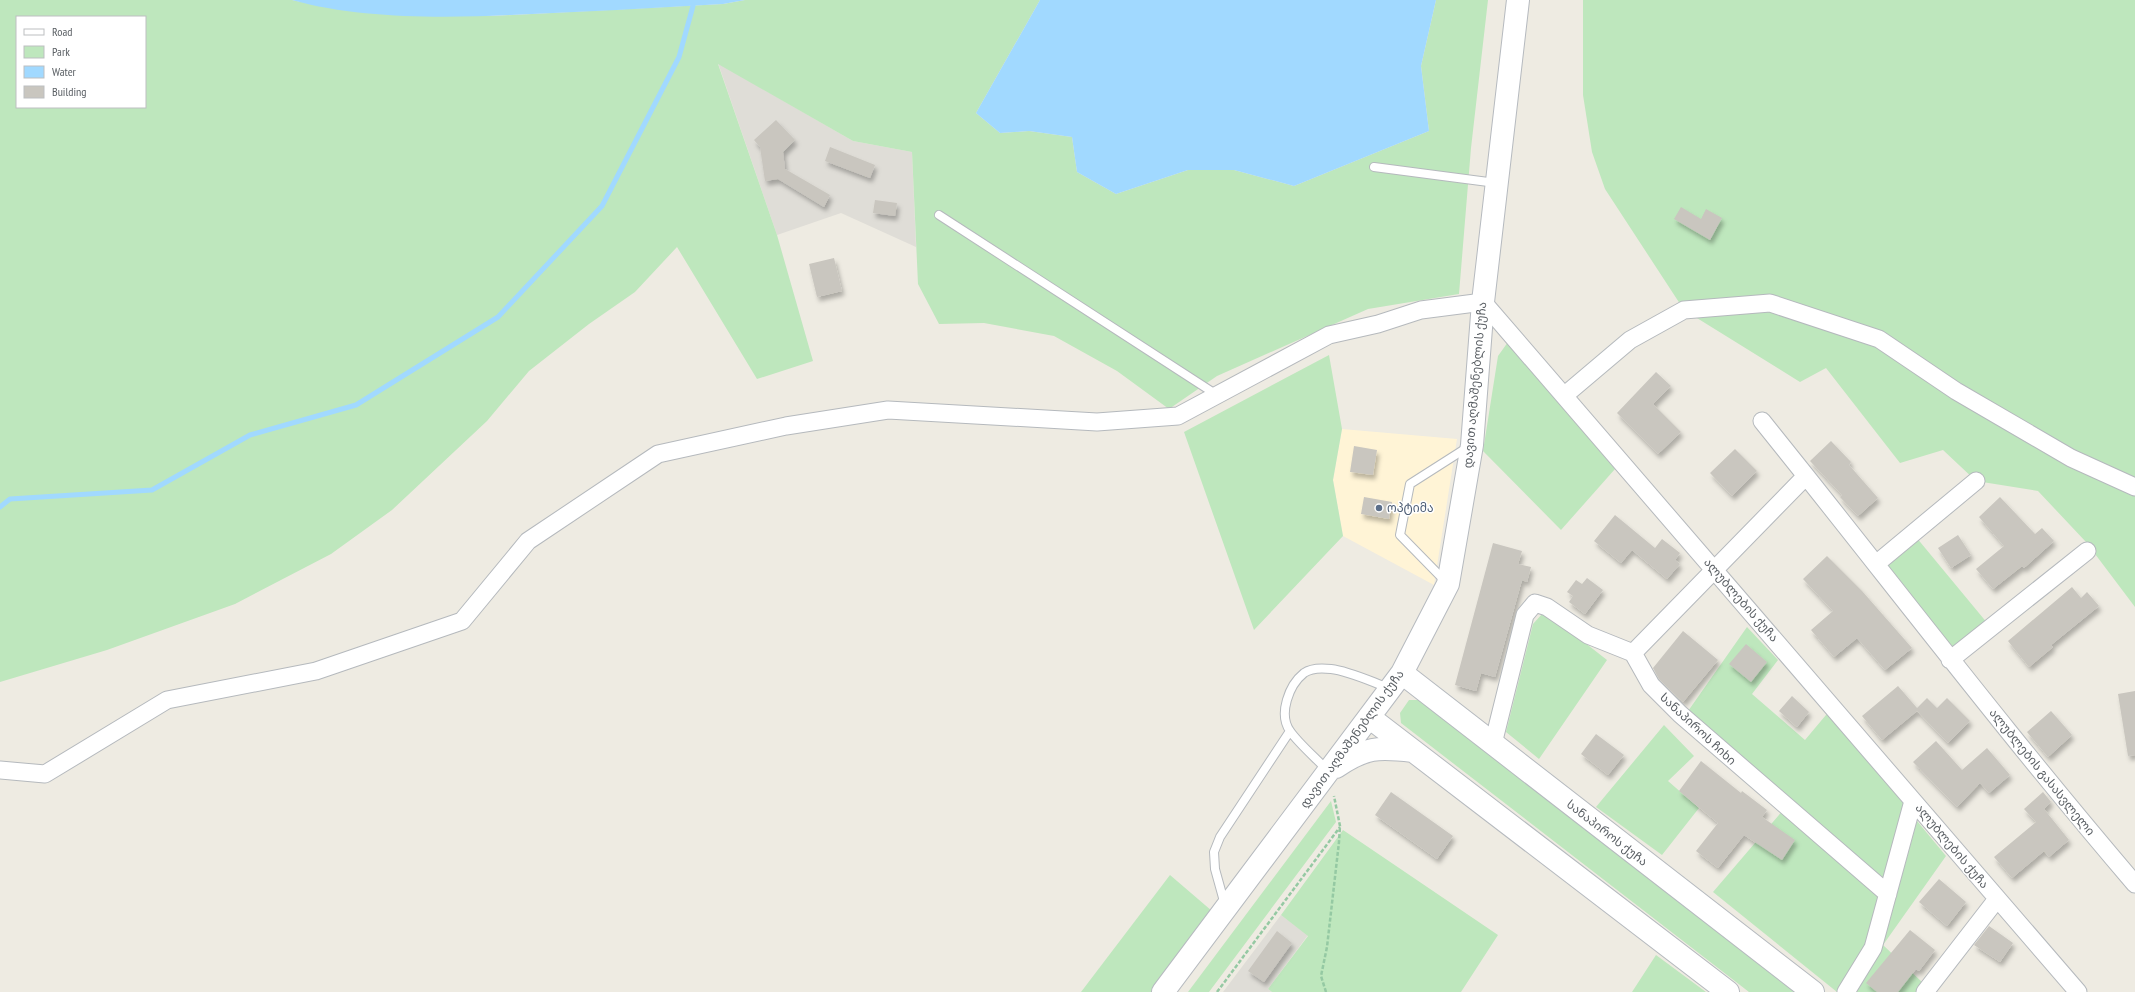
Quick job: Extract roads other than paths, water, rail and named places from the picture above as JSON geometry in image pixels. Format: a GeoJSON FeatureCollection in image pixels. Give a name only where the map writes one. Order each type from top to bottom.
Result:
{"type":"FeatureCollection","features":[{"type":"Feature","properties":{"kind":"main road","name":"დავით აღმაშენებლის ქუჩა"},"geometry":{"type":"LineString","coordinates":[[1163,992],[1396,681],[1448,584],[1472,445],[1483,302],[1518,0]]}},
{"type":"Feature","properties":{"kind":"main road","name":"სანაპიროს ქუჩა"},"geometry":{"type":"LineString","coordinates":[[1396,681],[1493,744],[1813,992]]}},
{"type":"Feature","properties":{"kind":"main road"},"geometry":{"type":"LineString","coordinates":[[1369,717],[1728,992]]}},
{"type":"Feature","properties":{"kind":"main road"},"geometry":{"type":"LineString","coordinates":[[1329,771],[1354,754],[1384,747],[1414,751]]}},
{"type":"Feature","properties":{"kind":"street","name":"ალუბლების ქუჩა"},"geometry":{"type":"LineString","coordinates":[[1483,302],[1716,570],[1997,900],[2078,992]]}},
{"type":"Feature","properties":{"kind":"street"},"geometry":{"type":"LineString","coordinates":[[0,770],[46,774],[167,700],[316,671],[462,621],[528,541],[658,454],[786,426],[888,410],[1097,422],[1178,416],[1218,396],[1329,335],[1378,324],[1421,310],[1483,302]]}},
{"type":"Feature","properties":{"kind":"street"},"geometry":{"type":"LineString","coordinates":[[1565,395],[1630,340],[1684,310],[1770,303],[1879,339],[1962,395],[2071,458],[2135,487]]}},
{"type":"Feature","properties":{"kind":"street","name":"ალუბლების გასასვლელი"},"geometry":{"type":"LineString","coordinates":[[1762,421],[1950,660],[2078,818],[2135,884]]}},
{"type":"Feature","properties":{"kind":"street"},"geometry":{"type":"LineString","coordinates":[[1493,744],[1525,615],[1535,603],[1547,607],[1588,635],[1634,654],[1806,476]]}},
{"type":"Feature","properties":{"kind":"street"},"geometry":{"type":"LineString","coordinates":[[1876,564],[1976,481]]}},
{"type":"Feature","properties":{"kind":"street"},"geometry":{"type":"LineString","coordinates":[[1950,660],[2087,551]]}},
{"type":"Feature","properties":{"kind":"street","name":"სანაპიროს ჩიხი"},"geometry":{"type":"LineString","coordinates":[[1634,654],[1652,685],[1680,714],[1888,894]]}},
{"type":"Feature","properties":{"kind":"street"},"geometry":{"type":"LineString","coordinates":[[1846,992],[1873,948],[1913,801]]}},
{"type":"Feature","properties":{"kind":"street","name":"ალუბლების ქუჩა"},"geometry":{"type":"LineString","coordinates":[[1925,992],[1997,900]]}},
{"type":"Feature","properties":{"kind":"lane"},"geometry":{"type":"LineString","coordinates":[[1374,167],[1497,183]]}},
{"type":"Feature","properties":{"kind":"lane"},"geometry":{"type":"LineString","coordinates":[[939,215],[1218,396]]}},
{"type":"Feature","properties":{"kind":"lane"},"geometry":{"type":"LineString","coordinates":[[1448,584],[1400,535],[1410,484],[1472,445]]}},
{"type":"Feature","properties":{"kind":"lane"},"geometry":{"type":"LineString","coordinates":[[1329,771],[1290,731],[1285,715],[1288,698],[1294,683],[1305,672],[1318,669],[1332,669],[1396,681]]}},
{"type":"Feature","properties":{"kind":"lane"},"geometry":{"type":"LineString","coordinates":[[1226,908],[1215,869],[1214,852],[1220,837],[1290,731]]}},
{"type":"Feature","properties":{"kind":"water"},"geometry":{"type":"Polygon","coordinates":[[[292,0],[745,0],[723,4],[564,13],[429,17],[345,11],[292,0]]]}},
{"type":"Feature","properties":{"kind":"water"},"geometry":{"type":"Polygon","coordinates":[[[1040,0],[1436,0],[1421,66],[1429,131],[1294,186],[1234,170],[1188,170],[1116,194],[1077,172],[1072,137],[1029,131],[1000,133],[976,113],[1040,0]]]}},
{"type":"Feature","properties":{"kind":"waterway"},"geometry":{"type":"LineString","coordinates":[[0,507],[10,499],[152,490],[250,435],[356,405],[498,317],[602,206],[679,57],[693,6]]}},
{"type":"Feature","properties":{"kind":"place","name":"ოპტიმა"},"geometry":{"type":"Point","coordinates":[1379,508]}}]}
